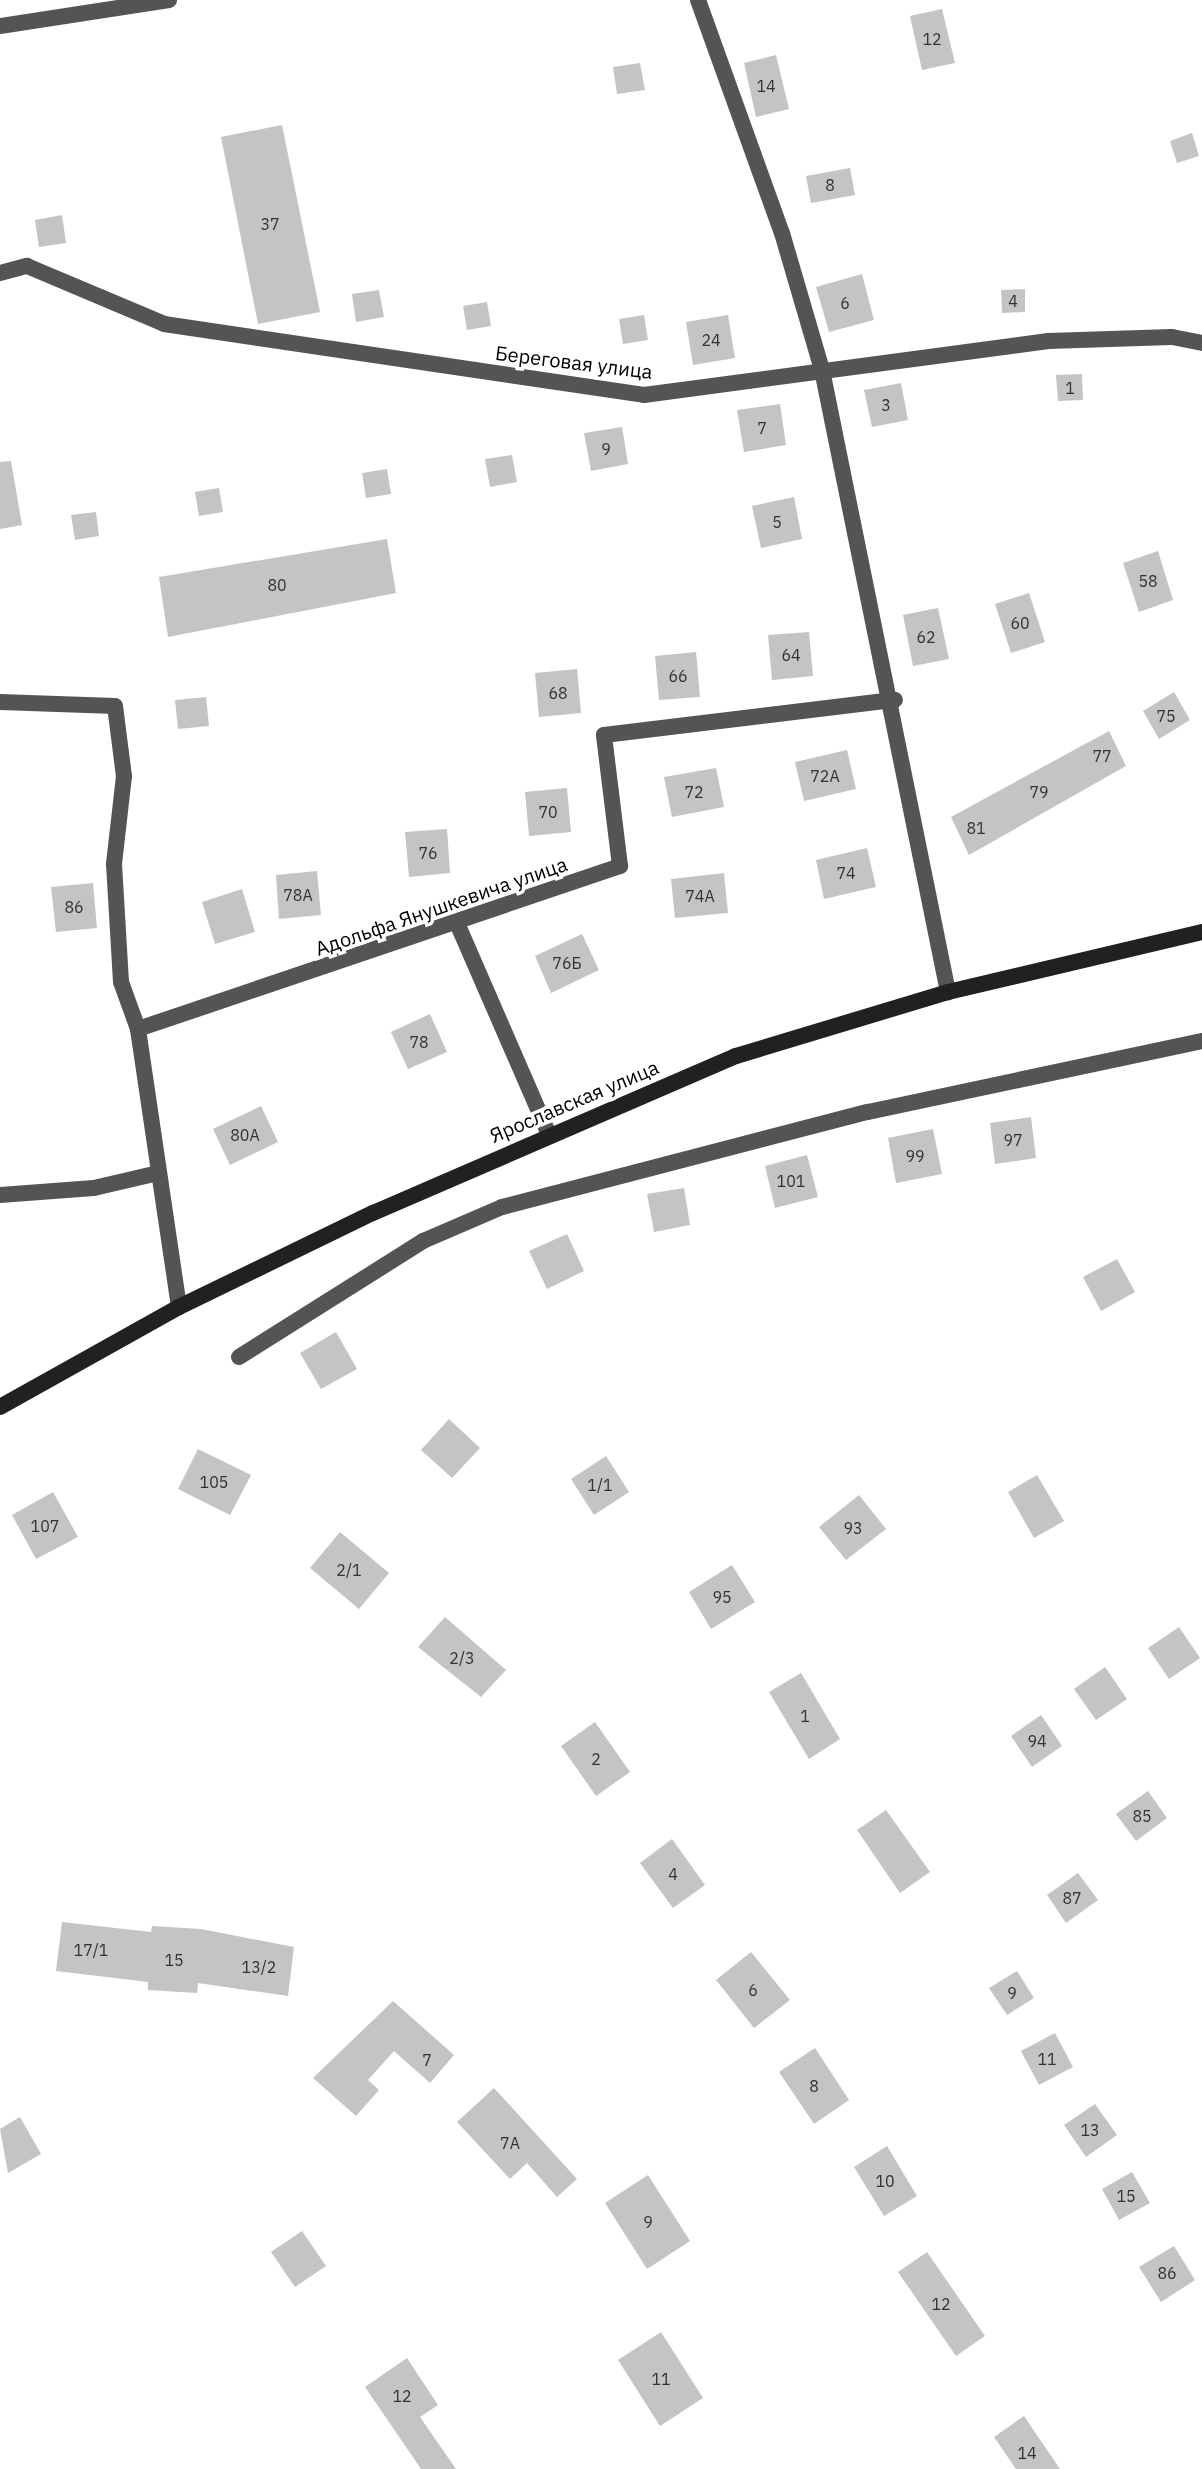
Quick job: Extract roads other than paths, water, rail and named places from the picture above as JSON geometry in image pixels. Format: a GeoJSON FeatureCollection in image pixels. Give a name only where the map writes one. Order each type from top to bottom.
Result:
{"type":"FeatureCollection","features":[{"type":"Feature","properties":{"kind":"main road","name":"Ярославская улица"},"geometry":{"type":"LineString","coordinates":[[0,1407],[179,1307],[548,1132],[736,1056],[948,992],[1202,932]]}},
{"type":"Feature","properties":{"kind":"street"},"geometry":{"type":"LineString","coordinates":[[0,26],[169,0]]}},
{"type":"Feature","properties":{"kind":"street"},"geometry":{"type":"LineString","coordinates":[[698,0],[782,233],[822,370],[895,700],[948,992]]}},
{"type":"Feature","properties":{"kind":"street","name":"Береговая улица"},"geometry":{"type":"LineString","coordinates":[[0,273],[27,266],[164,324],[644,395],[1048,341],[1172,337],[1202,343]]}},
{"type":"Feature","properties":{"kind":"street","name":"Адольфа Янушкевича улица"},"geometry":{"type":"LineString","coordinates":[[138,1029],[620,866],[604,735],[895,700]]}},
{"type":"Feature","properties":{"kind":"street"},"geometry":{"type":"LineString","coordinates":[[0,702],[115,706],[124,776],[114,864],[121,982],[138,1029],[179,1307]]}},
{"type":"Feature","properties":{"kind":"street"},"geometry":{"type":"LineString","coordinates":[[457,923],[548,1132]]}},
{"type":"Feature","properties":{"kind":"street"},"geometry":{"type":"LineString","coordinates":[[239,1357],[423,1241],[502,1207],[868,1112],[1202,1041]]}},
{"type":"Feature","properties":{"kind":"street"},"geometry":{"type":"LineString","coordinates":[[0,1195],[94,1188],[158,1173]]}}]}
